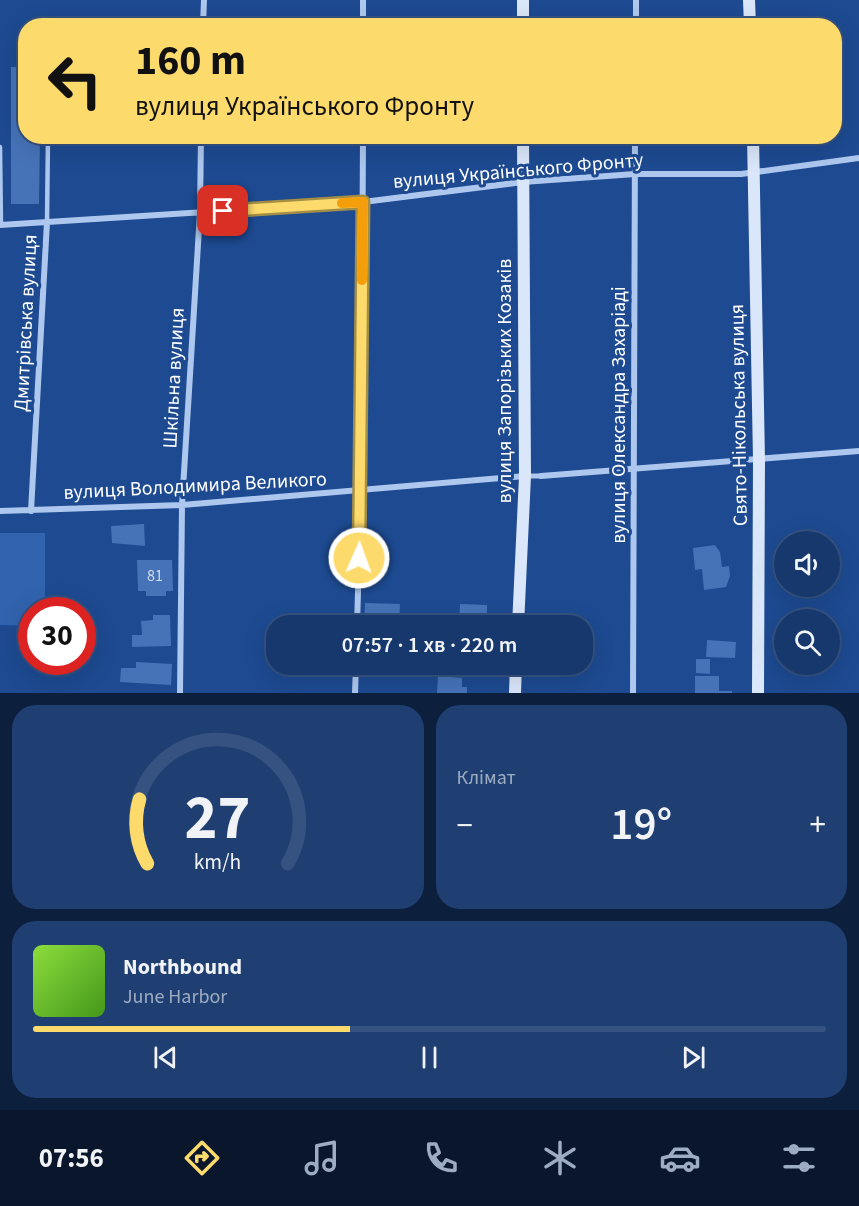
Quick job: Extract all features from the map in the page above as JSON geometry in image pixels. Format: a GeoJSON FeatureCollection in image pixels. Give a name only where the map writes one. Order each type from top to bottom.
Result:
{"type":"FeatureCollection","features":[{"type":"Feature","properties":{"kind":"main road"},"geometry":{"type":"LineString","coordinates":[[523,0],[523,18]]}},
{"type":"Feature","properties":{"kind":"main road"},"geometry":{"type":"LineString","coordinates":[[749,0],[750,18]]}},
{"type":"Feature","properties":{"kind":"main road","name":"вулиця Запорізьких Козаків"},"geometry":{"type":"LineString","coordinates":[[519,615],[525,477],[523,144]]}},
{"type":"Feature","properties":{"kind":"main road","name":"Свято-Нікольська вулиця"},"geometry":{"type":"LineString","coordinates":[[753,144],[759,460],[758,693]]}},
{"type":"Feature","properties":{"kind":"main road"},"geometry":{"type":"LineString","coordinates":[[514,693],[515,675]]}},
{"type":"Feature","properties":{"kind":"street"},"geometry":{"type":"LineString","coordinates":[[203,18],[204,0]]}},
{"type":"Feature","properties":{"kind":"street"},"geometry":{"type":"LineString","coordinates":[[363,0],[363,18]]}},
{"type":"Feature","properties":{"kind":"street"},"geometry":{"type":"LineString","coordinates":[[636,0],[636,18]]}},
{"type":"Feature","properties":{"kind":"street","name":"Шкільна вулиця"},"geometry":{"type":"LineString","coordinates":[[180,693],[182,505],[200,212],[201,144]]}},
{"type":"Feature","properties":{"kind":"street"},"geometry":{"type":"LineString","coordinates":[[357,615],[361,491],[363,144]]}},
{"type":"Feature","properties":{"kind":"street","name":"вулиця Олександра Захаріаді"},"geometry":{"type":"LineString","coordinates":[[633,693],[636,144]]}},
{"type":"Feature","properties":{"kind":"street","name":"вулиця Українського Фронту"},"geometry":{"type":"LineString","coordinates":[[1,225],[363,202],[523,182],[635,174],[755,172],[859,158]]}},
{"type":"Feature","properties":{"kind":"street","name":"Дмитрівська вулиця"},"geometry":{"type":"LineString","coordinates":[[31,511],[47,222]]}},
{"type":"Feature","properties":{"kind":"street","name":"вулиця Володимира Великого"},"geometry":{"type":"LineString","coordinates":[[0,511],[182,505],[859,451]]}},
{"type":"Feature","properties":{"kind":"street"},"geometry":{"type":"LineString","coordinates":[[355,693],[356,675]]}},
{"type":"Feature","properties":{"kind":"lane","name":"Дмитрівська вулиця"},"geometry":{"type":"LineString","coordinates":[[47,222],[48,144]]}},
{"type":"Feature","properties":{"kind":"lane"},"geometry":{"type":"LineString","coordinates":[[0,147],[1,225]]}},
{"type":"Feature","properties":{"kind":"shaded area"},"geometry":{"type":"Polygon","coordinates":[[[0,533],[45,533],[45,597],[18,597],[18,626],[0,625],[0,533]]]}},
{"type":"Feature","properties":{"kind":"building"},"geometry":{"type":"Polygon","coordinates":[[[11,67],[18,67],[18,144],[40,144],[39,204],[11,204],[11,67]]]}},
{"type":"Feature","properties":{"kind":"building"},"geometry":{"type":"Polygon","coordinates":[[[144,524],[145,546],[112,543],[111,526],[144,524]]]}},
{"type":"Feature","properties":{"kind":"building"},"geometry":{"type":"Polygon","coordinates":[[[715,545],[720,552],[722,567],[729,566],[730,576],[726,587],[704,590],[702,569],[695,570],[693,548],[715,545]]]}},
{"type":"Feature","properties":{"kind":"building"},"geometry":{"type":"Polygon","coordinates":[[[137,560],[172,560],[173,591],[166,591],[166,596],[146,596],[146,591],[138,591],[137,560]]]}},
{"type":"Feature","properties":{"kind":"building"},"geometry":{"type":"Polygon","coordinates":[[[365,603],[400,604],[400,615],[364,615],[365,603]]]}},
{"type":"Feature","properties":{"kind":"building"},"geometry":{"type":"Polygon","coordinates":[[[460,604],[487,605],[487,615],[460,615],[460,604]]]}},
{"type":"Feature","properties":{"kind":"building"},"geometry":{"type":"Polygon","coordinates":[[[153,615],[170,615],[171,646],[132,647],[132,635],[142,635],[141,621],[153,620],[153,615]]]}},
{"type":"Feature","properties":{"kind":"building"},"geometry":{"type":"Polygon","coordinates":[[[707,640],[736,642],[735,658],[706,657],[707,640]]]}},
{"type":"Feature","properties":{"kind":"building"},"geometry":{"type":"Polygon","coordinates":[[[696,659],[710,659],[710,674],[696,673],[696,659]]]}},
{"type":"Feature","properties":{"kind":"building"},"geometry":{"type":"Polygon","coordinates":[[[136,662],[172,664],[171,685],[120,682],[121,668],[136,668],[136,662]]]}},
{"type":"Feature","properties":{"kind":"building"},"geometry":{"type":"Polygon","coordinates":[[[438,676],[462,678],[462,687],[467,687],[467,693],[437,693],[438,676]]]}},
{"type":"Feature","properties":{"kind":"building"},"geometry":{"type":"Polygon","coordinates":[[[695,676],[719,676],[719,691],[732,691],[732,693],[695,693],[695,676]]]}},
{"type":"Feature","properties":{"kind":"slow traffic"},"geometry":{"type":"LineString","coordinates":[[342,203],[363,202],[362,280]]}},
{"type":"Feature","properties":{"kind":"route"},"geometry":{"type":"LineString","coordinates":[[223,211],[363,202],[359,558]]}}]}
